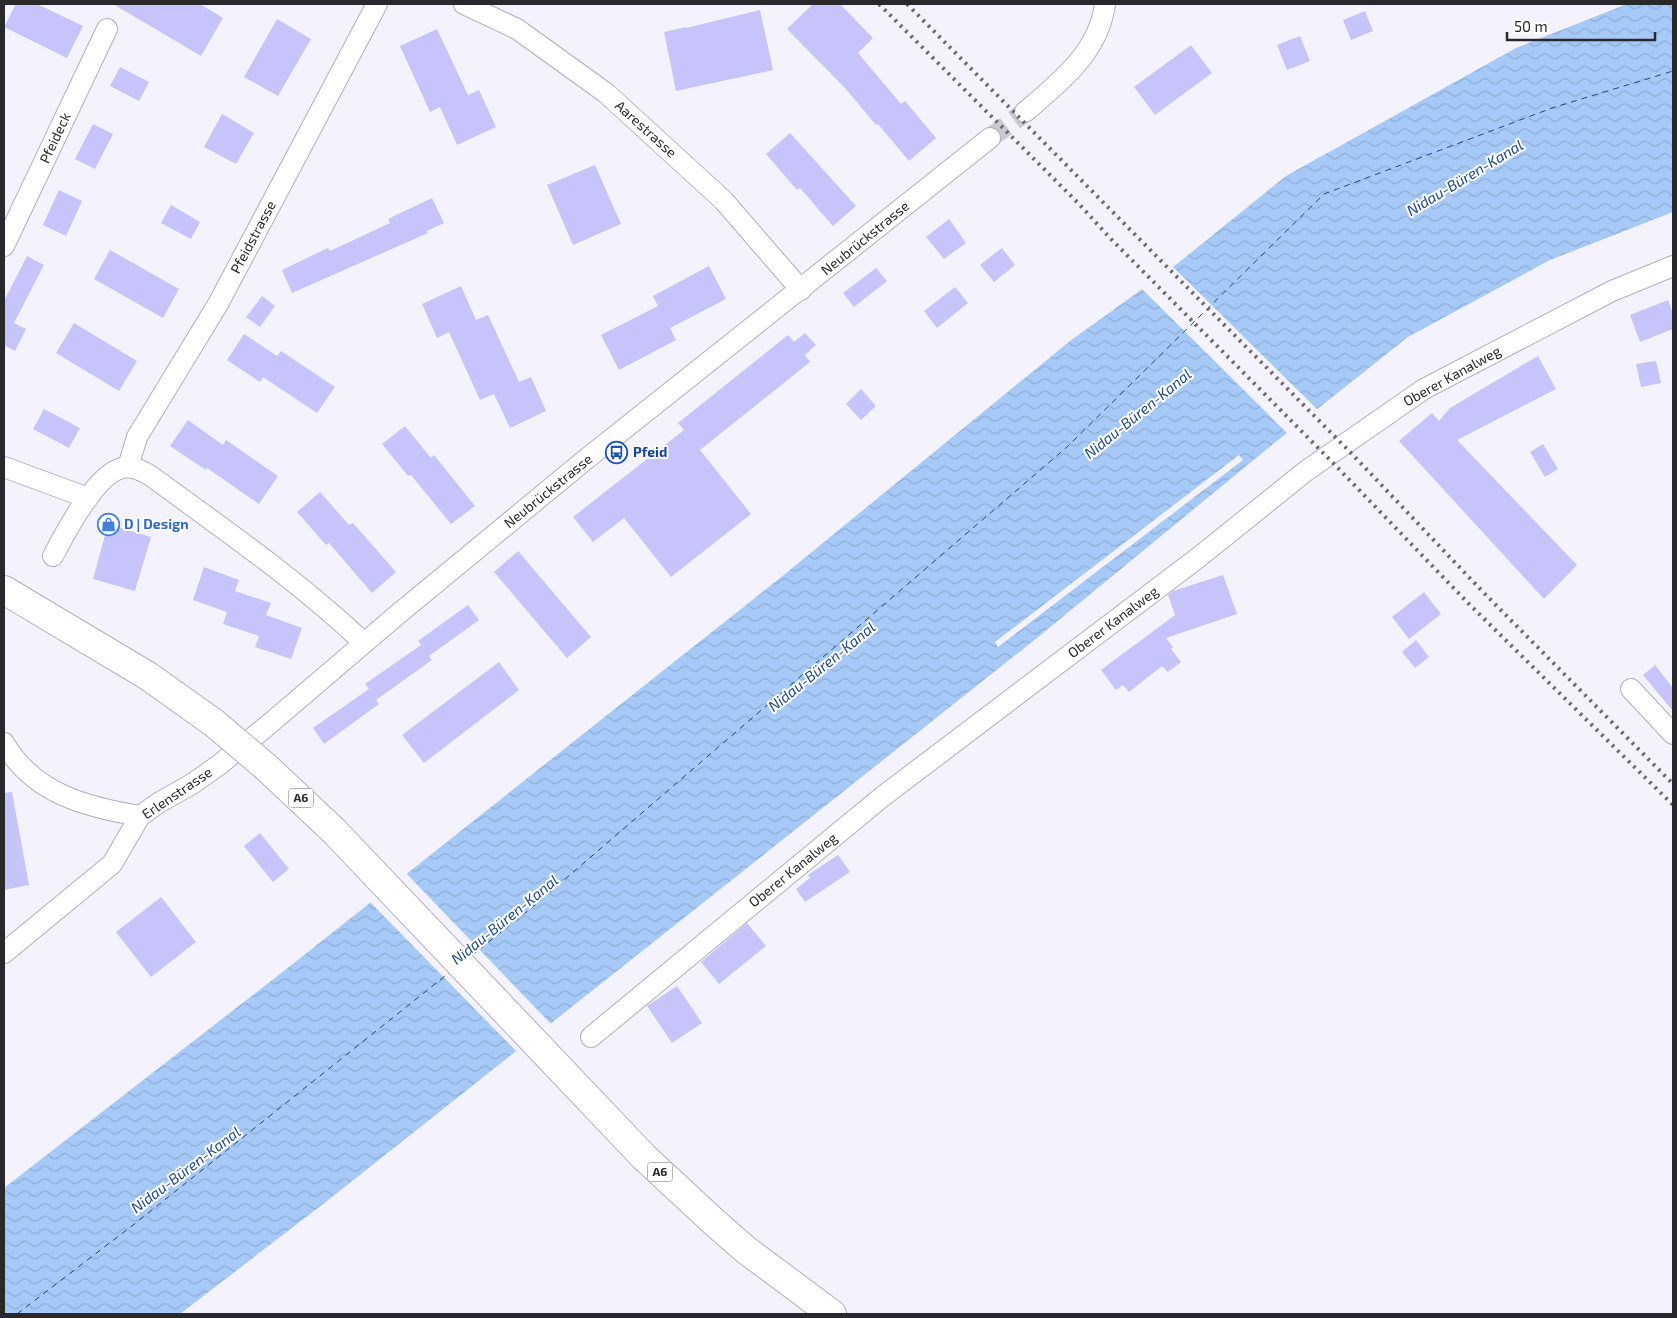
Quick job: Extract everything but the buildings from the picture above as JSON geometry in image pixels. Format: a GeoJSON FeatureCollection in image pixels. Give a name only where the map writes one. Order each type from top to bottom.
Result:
{"type":"FeatureCollection","features":[{"type":"Feature","properties":{"kind":"highway","name":"A6"},"geometry":{"type":"LineString","coordinates":[[4,590],[148,676],[214,724],[266,767],[334,831],[644,1157],[714,1222],[783,1279],[832,1314]]}},
{"type":"Feature","properties":{"kind":"highway","name":"A6"},"geometry":{"type":"LineString","coordinates":[[4,606],[75,632]]}},
{"type":"Feature","properties":{"kind":"street","name":"Pfeidstrasse"},"geometry":{"type":"LineString","coordinates":[[128,467],[137,437],[218,304],[377,4]]}},
{"type":"Feature","properties":{"kind":"street","name":"Aarestrasse"},"geometry":{"type":"LineString","coordinates":[[464,4],[517,29],[606,92],[723,200],[801,290]]}},
{"type":"Feature","properties":{"kind":"street"},"geometry":{"type":"LineString","coordinates":[[1025,112],[1079,63],[1099,27],[1105,4]]}},
{"type":"Feature","properties":{"kind":"street","name":"Pfeideck"},"geometry":{"type":"LineString","coordinates":[[4,246],[107,29]]}},
{"type":"Feature","properties":{"kind":"street","name":"Neubrückstrasse"},"geometry":{"type":"LineString","coordinates":[[364,643],[585,460],[990,138]]}},
{"type":"Feature","properties":{"kind":"street","name":"Oberer Kanalweg"},"geometry":{"type":"LineString","coordinates":[[591,1037],[882,797],[1200,556],[1306,471],[1424,389],[1612,291],[1673,266]]}},
{"type":"Feature","properties":{"kind":"street"},"geometry":{"type":"LineString","coordinates":[[4,467],[88,498]]}},
{"type":"Feature","properties":{"kind":"street"},"geometry":{"type":"LineString","coordinates":[[53,556],[65,533],[88,498],[108,475],[120,468],[128,467],[141,470],[310,595],[364,643]]}},
{"type":"Feature","properties":{"kind":"street","name":"Erlenstrasse"},"geometry":{"type":"LineString","coordinates":[[4,953],[112,864],[140,816],[219,765],[364,643]]}},
{"type":"Feature","properties":{"kind":"street"},"geometry":{"type":"LineString","coordinates":[[1631,689],[1673,734]]}},
{"type":"Feature","properties":{"kind":"street"},"geometry":{"type":"LineString","coordinates":[[4,743],[22,767],[46,787],[66,798],[90,806],[140,816]]}},
{"type":"Feature","properties":{"kind":"water","name":"Nidau-Büren-Kanal"},"geometry":{"type":"Polygon","coordinates":[[[1627,4],[1673,4],[1673,212],[1550,260],[1408,337],[1267,449],[1037,638],[327,1201],[180,1314],[4,1314],[4,1188],[289,967],[780,578],[1070,341],[1177,264],[1286,176],[1516,48],[1627,4]]]}},
{"type":"Feature","properties":{"kind":"pier"},"geometry":{"type":"Polygon","coordinates":[[[1171,265],[1319,411],[1289,435],[1140,287],[1171,265]]]}},
{"type":"Feature","properties":{"kind":"pier"},"geometry":{"type":"Polygon","coordinates":[[[1239,455],[1243,460],[998,647],[995,642],[1239,455]]]}},
{"type":"Feature","properties":{"kind":"pier"},"geometry":{"type":"Polygon","coordinates":[[[405,872],[553,1026],[518,1053],[369,901],[405,872]]]}},
{"type":"Feature","properties":{"kind":"ferry route"},"geometry":{"type":"LineString","coordinates":[[471,956],[535,905],[1067,447],[1324,194],[1552,108],[1673,71]]}},
{"type":"Feature","properties":{"kind":"ferry route"},"geometry":{"type":"LineString","coordinates":[[17,1314],[137,1222],[450,972]]}},
{"type":"Feature","properties":{"kind":"tunnel"},"geometry":{"type":"LineString","coordinates":[[990,138],[1025,112]]}},
{"type":"Feature","properties":{"kind":"railway"},"geometry":{"type":"LineString","coordinates":[[879,4],[1079,204],[1110,238],[1337,467],[1468,603],[1673,805]]}},
{"type":"Feature","properties":{"kind":"railway"},"geometry":{"type":"LineString","coordinates":[[907,4],[1352,454],[1482,591],[1673,784]]}},
{"type":"Feature","properties":{"kind":"place","name":"Pfeid"},"geometry":{"type":"Point","coordinates":[617,452]}},
{"type":"Feature","properties":{"kind":"place","name":"D | Design"},"geometry":{"type":"Point","coordinates":[108,524]}}]}
